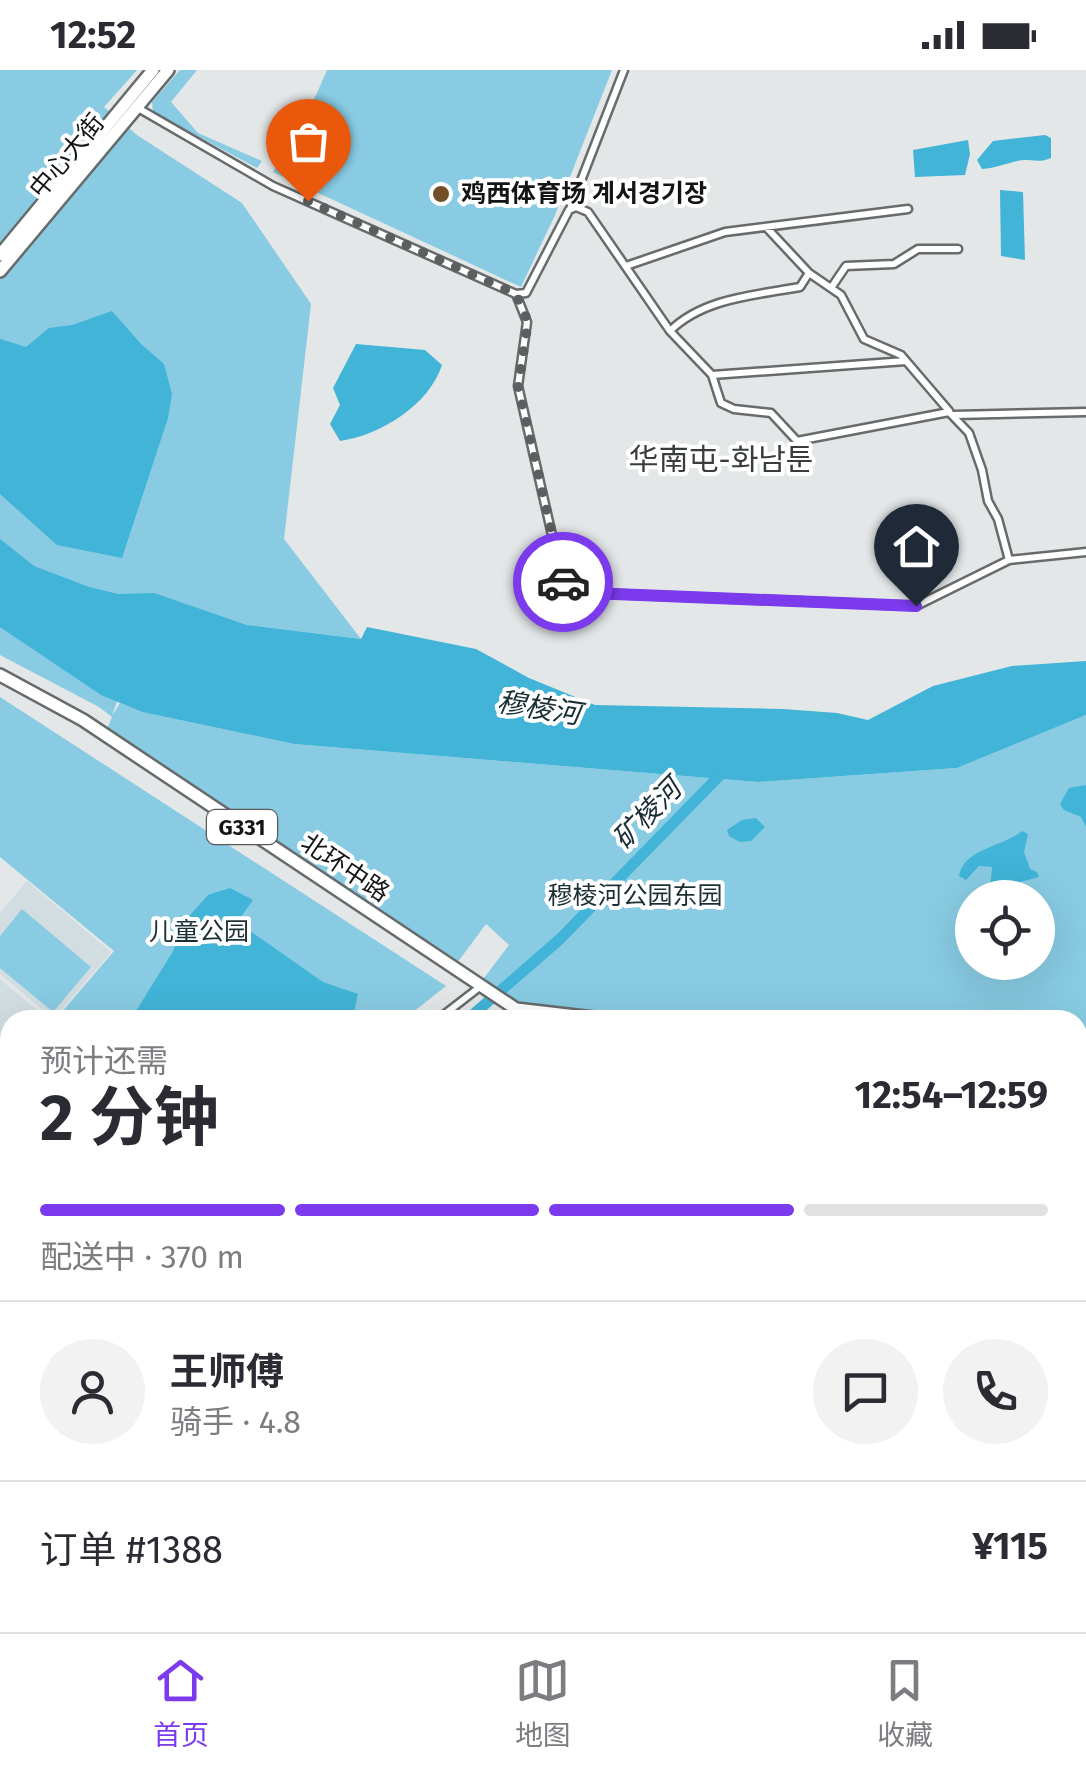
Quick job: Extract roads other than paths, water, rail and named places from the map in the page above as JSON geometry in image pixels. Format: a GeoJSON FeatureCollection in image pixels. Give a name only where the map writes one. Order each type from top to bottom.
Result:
{"type":"FeatureCollection","features":[{"type":"Feature","properties":{"kind":"highway","name":"中心大街"},"geometry":{"type":"LineString","coordinates":[[0,271],[153,70]]}},
{"type":"Feature","properties":{"kind":"highway","name":"中心大街"},"geometry":{"type":"LineString","coordinates":[[0,255],[168,70]]}},
{"type":"Feature","properties":{"kind":"highway","name":"北环中路"},"geometry":{"type":"LineString","coordinates":[[0,678],[83,720],[509,1010]]}},
{"type":"Feature","properties":{"kind":"street"},"geometry":{"type":"LineString","coordinates":[[137,107],[273,186],[516,294],[526,293],[569,210],[624,70]]}},
{"type":"Feature","properties":{"kind":"street"},"geometry":{"type":"LineString","coordinates":[[576,192],[670,331],[712,375],[721,404],[771,413],[797,441],[951,414],[1086,412]]}},
{"type":"Feature","properties":{"kind":"street"},"geometry":{"type":"LineString","coordinates":[[569,210],[576,207],[588,212]]}},
{"type":"Feature","properties":{"kind":"street"},"geometry":{"type":"LineString","coordinates":[[626,266],[725,232],[908,209]]}},
{"type":"Feature","properties":{"kind":"street"},"geometry":{"type":"LineString","coordinates":[[767,228],[808,272],[841,295],[864,340],[901,356],[969,433],[1009,560]]}},
{"type":"Feature","properties":{"kind":"street"},"geometry":{"type":"LineString","coordinates":[[831,288],[846,266],[894,264],[918,248],[958,249]]}},
{"type":"Feature","properties":{"kind":"street"},"geometry":{"type":"LineString","coordinates":[[670,331],[717,304],[748,294],[800,287],[808,272]]}},
{"type":"Feature","properties":{"kind":"street"},"geometry":{"type":"LineString","coordinates":[[516,294],[528,322],[518,386],[565,592],[916,606],[1009,560],[1086,552]]}},
{"type":"Feature","properties":{"kind":"street"},"geometry":{"type":"LineString","coordinates":[[712,375],[906,361]]}},
{"type":"Feature","properties":{"kind":"street"},"geometry":{"type":"LineString","coordinates":[[449,1010],[478,988]]}},
{"type":"Feature","properties":{"kind":"water"},"geometry":{"type":"Polygon","coordinates":[[[1045,135],[1051,138],[1051,158],[1046,160],[1021,160],[982,169],[977,160],[993,141],[1045,135]]]}},
{"type":"Feature","properties":{"kind":"water"},"geometry":{"type":"Polygon","coordinates":[[[968,140],[970,154],[965,175],[915,177],[913,150],[968,140]]]}},
{"type":"Feature","properties":{"kind":"water"},"geometry":{"type":"Polygon","coordinates":[[[1000,190],[1023,192],[1025,260],[1001,256],[1000,190]]]}},
{"type":"Feature","properties":{"kind":"water"},"geometry":{"type":"Polygon","coordinates":[[[112,311],[164,364],[172,394],[168,418],[122,558],[57,545],[0,494],[0,339],[26,347],[49,328],[72,325],[112,311]]]}},
{"type":"Feature","properties":{"kind":"water"},"geometry":{"type":"Polygon","coordinates":[[[356,344],[425,350],[442,365],[426,393],[402,416],[371,432],[340,441],[330,424],[340,405],[333,388],[356,344]]]}},
{"type":"Feature","properties":{"kind":"water","name":"穆棱河"},"geometry":{"type":"Polygon","coordinates":[[[0,539],[34,566],[89,587],[118,594],[154,593],[247,625],[361,639],[367,627],[476,649],[529,678],[595,705],[783,709],[868,720],[933,686],[1012,666],[1086,661],[1086,715],[957,768],[758,782],[294,744],[142,712],[101,695],[0,627],[0,539]]]}},
{"type":"Feature","properties":{"kind":"water"},"geometry":{"type":"Polygon","coordinates":[[[1086,785],[1086,827],[1081,817],[1060,804],[1069,788],[1086,785]]]}},
{"type":"Feature","properties":{"kind":"water"},"geometry":{"type":"Polygon","coordinates":[[[756,818],[765,827],[751,841],[740,842],[729,836],[727,830],[742,820],[756,818]]]}},
{"type":"Feature","properties":{"kind":"water"},"geometry":{"type":"Polygon","coordinates":[[[1022,831],[1028,834],[1024,852],[1030,869],[1039,877],[991,880],[992,867],[979,866],[966,880],[959,876],[968,859],[1022,831]]]}},
{"type":"Feature","properties":{"kind":"water"},"geometry":{"type":"Polygon","coordinates":[[[230,888],[253,900],[237,922],[323,982],[358,994],[354,1010],[137,1010],[190,915],[208,895],[230,888]]]}},
{"type":"Feature","properties":{"kind":"waterway","name":"矿棱河"},"geometry":{"type":"LineString","coordinates":[[478,1010],[560,939],[726,769]]}},
{"type":"Feature","properties":{"kind":"place","name":"鸡西体育场 계서경기장"},"geometry":{"type":"Point","coordinates":[441,194]}},
{"type":"Feature","properties":{"kind":"district","name":"华南屯-화남툰"},"geometry":{"type":"Point","coordinates":[721,460]}},
{"type":"Feature","properties":{"kind":"park label","name":"穆棱河公园东园"},"geometry":{"type":"Point","coordinates":[635,896]}},
{"type":"Feature","properties":{"kind":"park label","name":"儿童公园"},"geometry":{"type":"Point","coordinates":[199,932]}}]}
